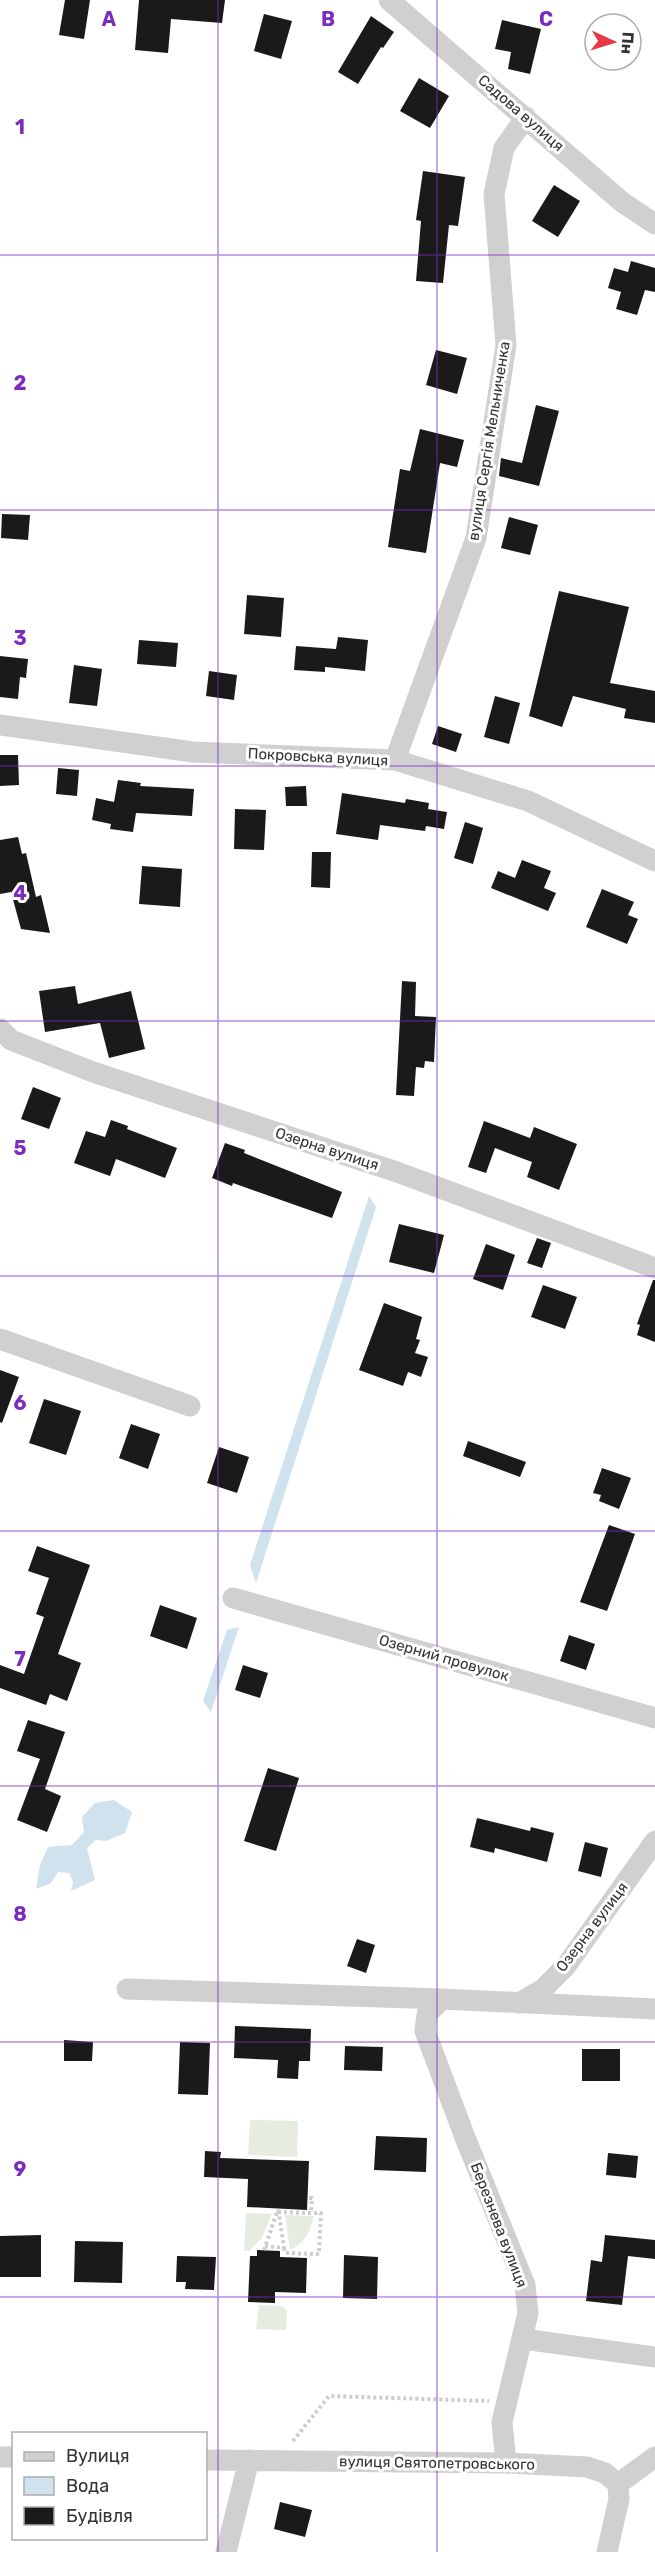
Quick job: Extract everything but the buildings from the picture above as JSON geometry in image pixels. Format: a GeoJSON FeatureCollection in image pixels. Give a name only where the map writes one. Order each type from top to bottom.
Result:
{"type":"FeatureCollection","features":[{"type":"Feature","properties":{"kind":"street","name":"Садова вулиця"},"geometry":{"type":"LineString","coordinates":[[392,1],[622,202],[655,224]]}},
{"type":"Feature","properties":{"kind":"street","name":"вулиця Сергія Мельниченка"},"geometry":{"type":"LineString","coordinates":[[395,760],[476,538],[506,345],[494,194],[504,148],[526,117]]}},
{"type":"Feature","properties":{"kind":"street","name":"Покровська вулиця"},"geometry":{"type":"LineString","coordinates":[[0,725],[192,752],[395,760],[528,801],[655,861]]}},
{"type":"Feature","properties":{"kind":"street","name":"Озерна вулиця"},"geometry":{"type":"LineString","coordinates":[[0,1029],[11,1040],[93,1072],[397,1173],[655,1268]]}},
{"type":"Feature","properties":{"kind":"street"},"geometry":{"type":"LineString","coordinates":[[0,1339],[190,1406]]}},
{"type":"Feature","properties":{"kind":"street","name":"Озерний провулок"},"geometry":{"type":"LineString","coordinates":[[233,1598],[655,1718]]}},
{"type":"Feature","properties":{"kind":"street","name":"Озерна вулиця"},"geometry":{"type":"LineString","coordinates":[[519,2003],[543,1989],[566,1966],[655,1841]]}},
{"type":"Feature","properties":{"kind":"street"},"geometry":{"type":"LineString","coordinates":[[127,1989],[442,1999],[655,2009]]}},
{"type":"Feature","properties":{"kind":"street","name":"Березнева вулиця"},"geometry":{"type":"LineString","coordinates":[[442,1999],[427,2014],[425,2031],[525,2285],[528,2313],[502,2422],[506,2463]]}},
{"type":"Feature","properties":{"kind":"street"},"geometry":{"type":"LineString","coordinates":[[523,2339],[655,2357]]}},
{"type":"Feature","properties":{"kind":"street"},"geometry":{"type":"LineString","coordinates":[[607,2552],[618,2499],[618,2484],[655,2457]]}},
{"type":"Feature","properties":{"kind":"street","name":"вулиця Святопетровського"},"geometry":{"type":"LineString","coordinates":[[207,2460],[506,2463],[587,2467],[605,2473],[618,2484]]}},
{"type":"Feature","properties":{"kind":"street"},"geometry":{"type":"LineString","coordinates":[[226,2552],[249,2460]]}},
{"type":"Feature","properties":{"kind":"path"},"geometry":{"type":"LineString","coordinates":[[308,2198],[312,2198],[311,2213]]}},
{"type":"Feature","properties":{"kind":"path"},"geometry":{"type":"LineString","coordinates":[[278,2212],[321,2213],[319,2254],[285,2253],[278,2212],[278,2208],[264,2248],[284,2248]]}},
{"type":"Feature","properties":{"kind":"path"},"geometry":{"type":"LineString","coordinates":[[278,2460],[329,2396],[507,2402]]}},
{"type":"Feature","properties":{"kind":"shaded area"},"geometry":{"type":"Polygon","coordinates":[[[250,2120],[298,2121],[297,2157],[248,2155],[250,2120]]]}},
{"type":"Feature","properties":{"kind":"shaded area"},"geometry":{"type":"Polygon","coordinates":[[[246,2213],[272,2214],[262,2238],[249,2251],[244,2251],[246,2213]]]}},
{"type":"Feature","properties":{"kind":"shaded area"},"geometry":{"type":"Polygon","coordinates":[[[285,2215],[314,2216],[306,2236],[300,2244],[290,2250],[285,2215]]]}},
{"type":"Feature","properties":{"kind":"shaded area"},"geometry":{"type":"Polygon","coordinates":[[[259,2305],[282,2306],[287,2311],[286,2330],[256,2329],[259,2305]]]}},
{"type":"Feature","properties":{"kind":"water"},"geometry":{"type":"Polygon","coordinates":[[[369,1196],[376,1207],[256,1583],[250,1565],[369,1196]]]}},
{"type":"Feature","properties":{"kind":"water"},"geometry":{"type":"Polygon","coordinates":[[[239,1627],[211,1712],[203,1701],[227,1630],[239,1627]]]}},
{"type":"Feature","properties":{"kind":"water"},"geometry":{"type":"Polygon","coordinates":[[[114,1800],[132,1812],[125,1833],[106,1841],[96,1840],[87,1848],[95,1880],[71,1891],[73,1882],[69,1873],[58,1872],[51,1883],[36,1889],[40,1865],[48,1847],[72,1845],[84,1832],[82,1817],[95,1803],[114,1800]]]}}]}
